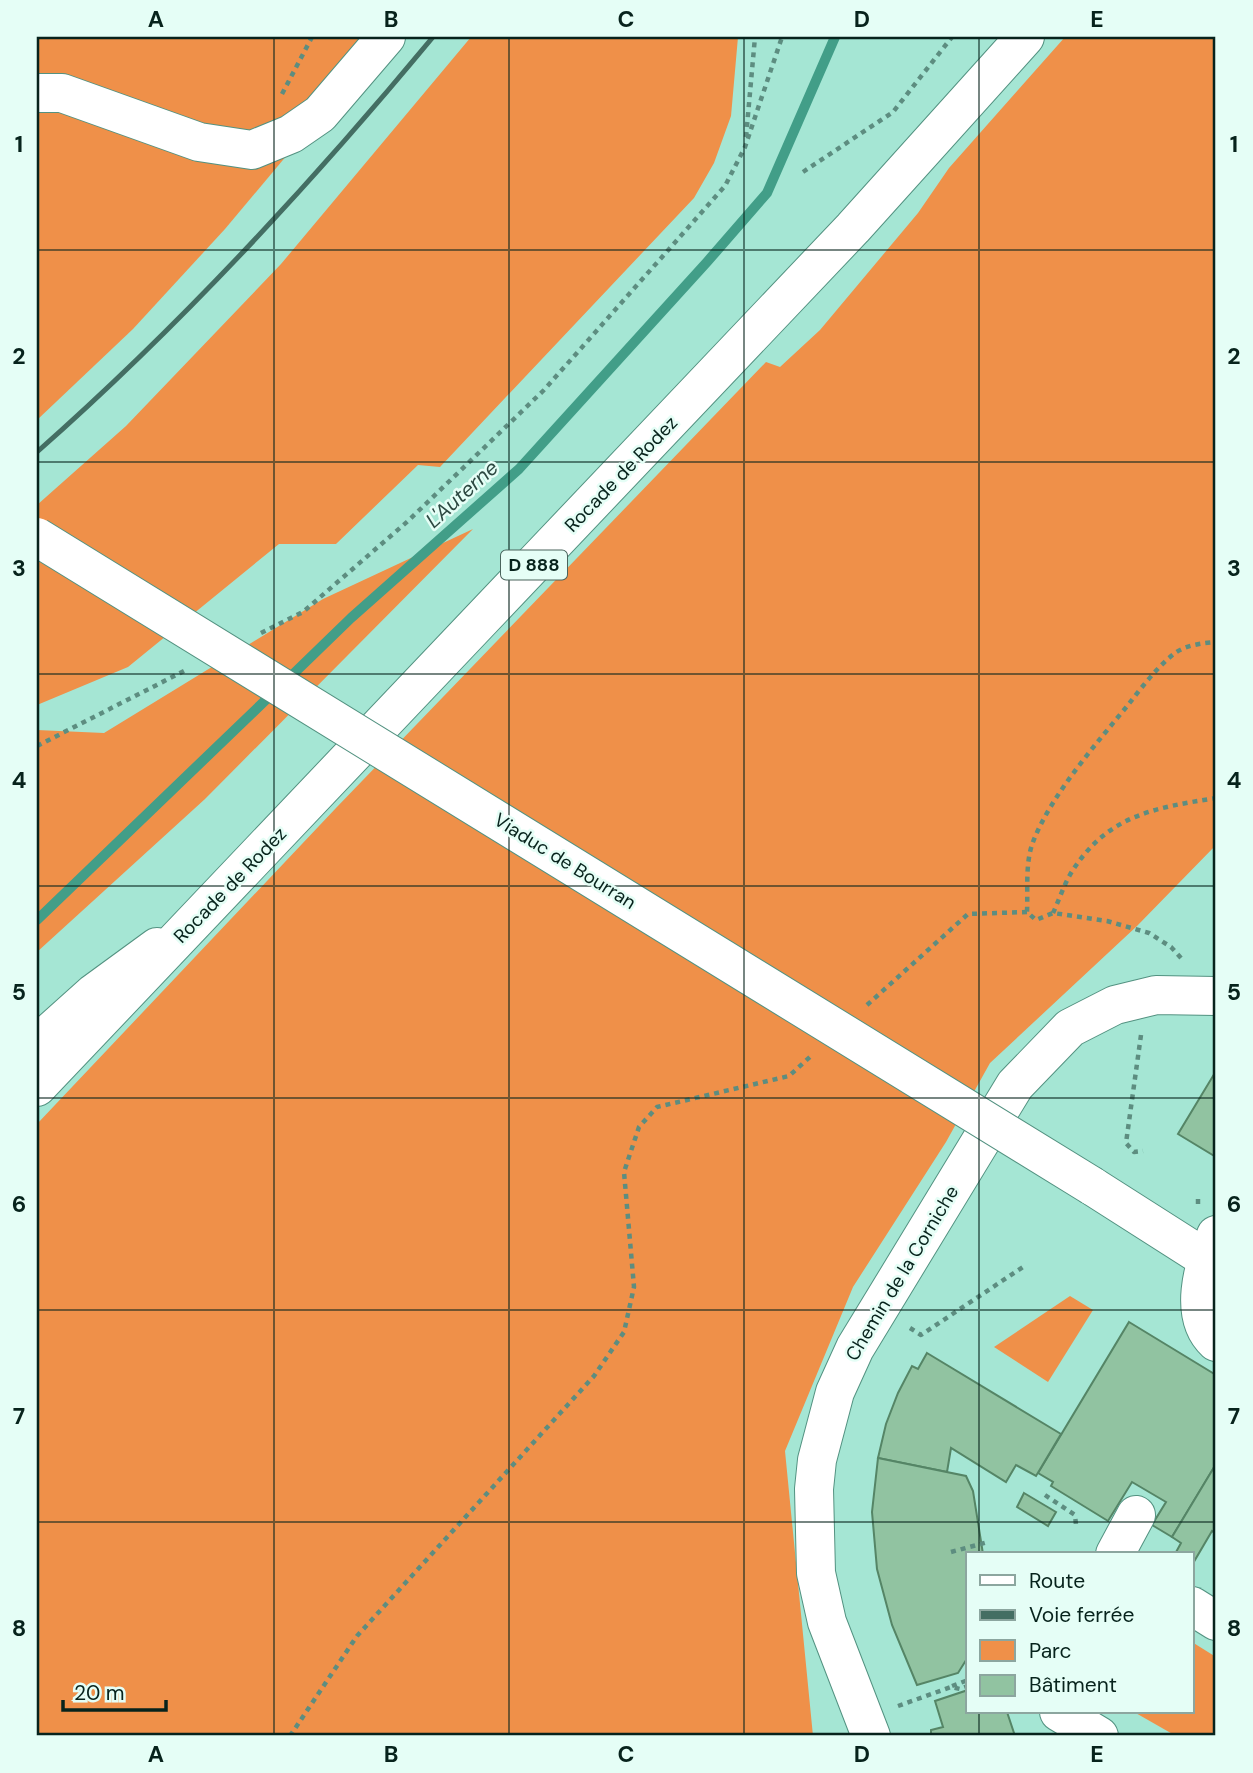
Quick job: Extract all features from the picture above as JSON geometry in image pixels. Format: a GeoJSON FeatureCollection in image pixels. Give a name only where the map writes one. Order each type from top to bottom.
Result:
{"type":"FeatureCollection","features":[{"type":"Feature","properties":{"kind":"main road"},"geometry":{"type":"LineString","coordinates":[[37,93],[61,93],[199,142],[252,150],[291,134],[320,114],[386,37]]}},
{"type":"Feature","properties":{"kind":"main road","name":"Rocade de Rodez"},"geometry":{"type":"LineString","coordinates":[[37,1087],[853,228],[1025,37]]}},
{"type":"Feature","properties":{"kind":"main road","name":"Viaduc de Bourran"},"geometry":{"type":"LineString","coordinates":[[37,537],[1093,1186],[1213,1253]]}},
{"type":"Feature","properties":{"kind":"main road"},"geometry":{"type":"LineString","coordinates":[[37,1044],[94,993],[139,958],[194,923]]}},
{"type":"Feature","properties":{"kind":"main road","name":"Chemin de la Corniche"},"geometry":{"type":"LineString","coordinates":[[871,1736],[827,1622],[816,1573],[814,1489],[817,1460],[835,1392],[855,1348],[1015,1085],[1070,1028],[1115,1005],[1156,995],[1216,996]]}},
{"type":"Feature","properties":{"kind":"main road"},"geometry":{"type":"LineString","coordinates":[[1213,1253],[1200,1306],[1202,1320],[1216,1342]]}},
{"type":"Feature","properties":{"kind":"main road"},"geometry":{"type":"LineString","coordinates":[[1116,1552],[1136,1515]]}},
{"type":"Feature","properties":{"kind":"main road"},"geometry":{"type":"LineString","coordinates":[[1194,1607],[1216,1621]]}},
{"type":"Feature","properties":{"kind":"main road"},"geometry":{"type":"LineString","coordinates":[[1062,1714],[1099,1736]]}},
{"type":"Feature","properties":{"kind":"path"},"geometry":{"type":"LineString","coordinates":[[745,148],[755,37]]}},
{"type":"Feature","properties":{"kind":"path"},"geometry":{"type":"LineString","coordinates":[[254,636],[303,612],[408,521],[544,390],[724,186],[745,148],[782,37]]}},
{"type":"Feature","properties":{"kind":"path"},"geometry":{"type":"LineString","coordinates":[[803,172],[893,112],[952,37]]}},
{"type":"Feature","properties":{"kind":"path"},"geometry":{"type":"LineString","coordinates":[[1027,912],[1032,845],[1046,814],[1099,739],[1152,675],[1177,651],[1216,642]]}},
{"type":"Feature","properties":{"kind":"path"},"geometry":{"type":"LineString","coordinates":[[37,746],[194,667]]}},
{"type":"Feature","properties":{"kind":"path"},"geometry":{"type":"LineString","coordinates":[[1053,913],[1071,873],[1097,840],[1126,819],[1166,806],[1216,798]]}},
{"type":"Feature","properties":{"kind":"path"},"geometry":{"type":"LineString","coordinates":[[859,1013],[968,914],[1027,912],[1036,920],[1053,913],[1107,921],[1149,933],[1171,947],[1185,962]]}},
{"type":"Feature","properties":{"kind":"path"},"geometry":{"type":"LineString","coordinates":[[1140,1044],[1126,1143],[1134,1152],[1143,1151]]}},
{"type":"Feature","properties":{"kind":"path"},"geometry":{"type":"LineString","coordinates":[[290,1736],[357,1636],[594,1376],[624,1332],[634,1287],[624,1172],[639,1127],[657,1107],[789,1076],[819,1049]]}},
{"type":"Feature","properties":{"kind":"path"},"geometry":{"type":"LineString","coordinates":[[1198,1194],[1198,1202]]}},
{"type":"Feature","properties":{"kind":"path"},"geometry":{"type":"LineString","coordinates":[[936,1325],[1023,1267]]}},
{"type":"Feature","properties":{"kind":"path"},"geometry":{"type":"LineString","coordinates":[[1045,1495],[1075,1515],[1076,1525]]}},
{"type":"Feature","properties":{"kind":"path"},"geometry":{"type":"LineString","coordinates":[[951,1552],[988,1542]]}},
{"type":"Feature","properties":{"kind":"path"},"geometry":{"type":"LineString","coordinates":[[923,1696],[966,1681]]}},
{"type":"Feature","properties":{"kind":"path"},"geometry":{"type":"LineString","coordinates":[[951,1687],[960,1689],[966,1687]]}},
{"type":"Feature","properties":{"kind":"green space"},"geometry":{"type":"Polygon","coordinates":[[[37,37],[386,37],[225,229],[133,329],[37,420],[37,37]]]}},
{"type":"Feature","properties":{"kind":"green space"},"geometry":{"type":"Polygon","coordinates":[[[471,37],[738,37],[731,116],[714,163],[694,198],[440,467],[418,465],[336,544],[279,544],[128,667],[37,705],[37,505],[126,426],[281,264],[471,37]]]}},
{"type":"Feature","properties":{"kind":"green space"},"geometry":{"type":"Polygon","coordinates":[[[1065,37],[1216,37],[1216,845],[1137,926],[990,1063],[946,1142],[853,1287],[785,1451],[813,1736],[37,1736],[37,1124],[336,808],[766,362],[780,367],[820,330],[918,213],[949,168],[1065,37]]]}},
{"type":"Feature","properties":{"kind":"green space"},"geometry":{"type":"Polygon","coordinates":[[[473,529],[205,799],[37,952],[37,730],[104,733],[323,599],[473,529]]]}},
{"type":"Feature","properties":{"kind":"green space"},"geometry":{"type":"Polygon","coordinates":[[[1070,1296],[1093,1310],[1048,1382],[994,1347],[1070,1296]]]}},
{"type":"Feature","properties":{"kind":"green space"},"geometry":{"type":"Polygon","coordinates":[[[1194,1643],[1216,1657],[1216,1736],[1176,1736],[1138,1714],[1194,1714],[1194,1643]]]}},
{"type":"Feature","properties":{"kind":"building"},"geometry":{"type":"Polygon","coordinates":[[[1216,1071],[1216,1157],[1178,1134],[1216,1071]]]}},
{"type":"Feature","properties":{"kind":"building"},"geometry":{"type":"Polygon","coordinates":[[[1129,1322],[1216,1375],[1216,1464],[1172,1537],[1152,1525],[1166,1502],[1132,1482],[1108,1521],[1051,1486],[1053,1482],[1038,1473],[1129,1322]]]}},
{"type":"Feature","properties":{"kind":"building"},"geometry":{"type":"Polygon","coordinates":[[[927,1353],[1061,1434],[1036,1476],[1016,1465],[1006,1482],[951,1448],[947,1472],[878,1458],[886,1424],[898,1393],[912,1366],[918,1369],[927,1353]]]}},
{"type":"Feature","properties":{"kind":"building"},"geometry":{"type":"Polygon","coordinates":[[[878,1458],[966,1476],[973,1491],[983,1552],[966,1552],[966,1660],[958,1673],[917,1685],[892,1625],[877,1569],[872,1512],[878,1458]]]}},
{"type":"Feature","properties":{"kind":"building"},"geometry":{"type":"Polygon","coordinates":[[[1216,1464],[1216,1534],[1212,1531],[1194,1562],[1194,1552],[1176,1552],[1181,1543],[1172,1537],[1216,1464]]]}},
{"type":"Feature","properties":{"kind":"building"},"geometry":{"type":"Polygon","coordinates":[[[1024,1493],[1056,1512],[1048,1526],[1017,1507],[1024,1493]]]}},
{"type":"Feature","properties":{"kind":"building"},"geometry":{"type":"Polygon","coordinates":[[[966,1691],[966,1714],[1008,1714],[1015,1736],[931,1736],[931,1730],[943,1727],[935,1701],[966,1691]]]}},
{"type":"Feature","properties":{"kind":"waterway","name":"L'Auterne"},"geometry":{"type":"LineString","coordinates":[[286,681],[351,618],[519,469],[767,193],[835,37]]}},
{"type":"Feature","properties":{"kind":"waterway","name":"L'Auterne"},"geometry":{"type":"LineString","coordinates":[[37,920],[274,692]]}},
{"type":"Feature","properties":{"kind":"railway"},"geometry":{"type":"LineString","coordinates":[[37,452],[142,354],[243,252],[340,146],[433,37]]}}]}
